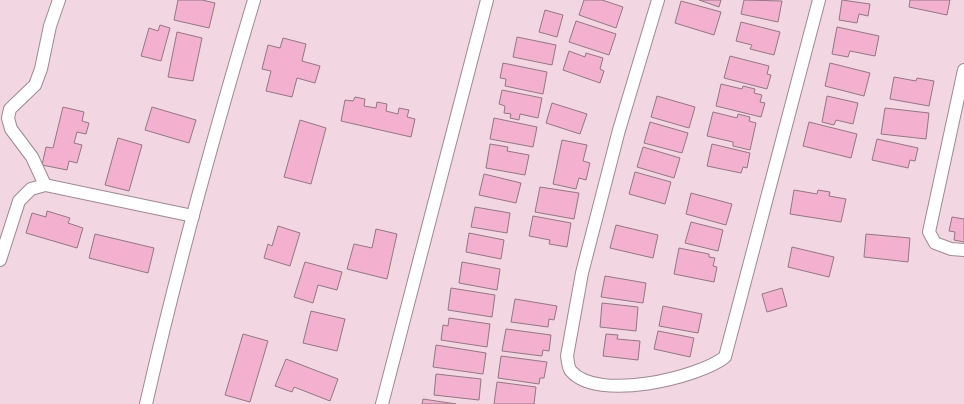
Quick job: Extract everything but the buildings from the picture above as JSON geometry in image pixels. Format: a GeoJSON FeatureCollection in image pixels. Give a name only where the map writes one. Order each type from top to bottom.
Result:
{"type":"FeatureCollection","features":[{"type":"Feature","properties":{"kind":"street"},"geometry":{"type":"LineString","coordinates":[[45,185],[32,157],[12,129],[8,118],[10,109],[35,85],[41,69],[50,26],[59,0]]}},
{"type":"Feature","properties":{"kind":"street"},"geometry":{"type":"LineString","coordinates":[[146,404],[170,297],[254,0]]}},
{"type":"Feature","properties":{"kind":"street"},"geometry":{"type":"LineString","coordinates":[[382,404],[487,0]]}},
{"type":"Feature","properties":{"kind":"street"},"geometry":{"type":"LineString","coordinates":[[658,0],[618,130],[584,265],[567,356],[570,370],[579,379],[600,386],[638,386],[701,370],[716,364],[726,357],[819,0]]}},
{"type":"Feature","properties":{"kind":"street"},"geometry":{"type":"LineString","coordinates":[[964,70],[929,232],[935,243],[951,249],[964,250]]}},
{"type":"Feature","properties":{"kind":"street"},"geometry":{"type":"LineString","coordinates":[[0,260],[19,202],[31,189],[45,185],[193,216]]}}]}
